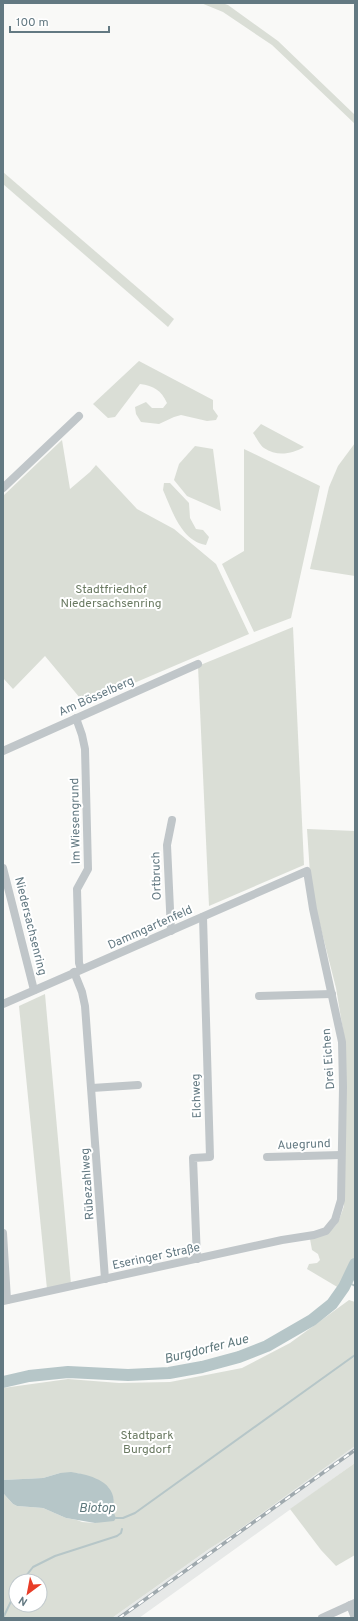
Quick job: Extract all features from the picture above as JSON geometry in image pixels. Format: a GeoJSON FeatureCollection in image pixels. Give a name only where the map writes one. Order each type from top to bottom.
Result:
{"type":"FeatureCollection","features":[{"type":"Feature","properties":{"kind":"street"},"geometry":{"type":"LineString","coordinates":[[3,488],[79,416]]}},
{"type":"Feature","properties":{"kind":"street","name":"Am Bösselberg"},"geometry":{"type":"LineString","coordinates":[[3,751],[198,664]]}},
{"type":"Feature","properties":{"kind":"street","name":"Im Wiesengrund"},"geometry":{"type":"LineString","coordinates":[[76,718],[85,749],[88,842],[88,869],[77,889],[78,971]]}},
{"type":"Feature","properties":{"kind":"street","name":"Ortbruch"},"geometry":{"type":"LineString","coordinates":[[171,931],[167,845],[172,820]]}},
{"type":"Feature","properties":{"kind":"street","name":"Niedersachsenring"},"geometry":{"type":"LineString","coordinates":[[3,868],[4,878],[34,990]]}},
{"type":"Feature","properties":{"kind":"street","name":"Dammgartenfeld"},"geometry":{"type":"LineString","coordinates":[[3,1004],[307,871]]}},
{"type":"Feature","properties":{"kind":"street","name":"Drei Eichen"},"geometry":{"type":"LineString","coordinates":[[307,871],[313,909],[342,1042],[343,1087],[341,1200],[335,1220],[326,1231],[314,1235]]}},
{"type":"Feature","properties":{"kind":"street","name":"Elchweg"},"geometry":{"type":"LineString","coordinates":[[197,1259],[194,1158],[210,1157],[203,917]]}},
{"type":"Feature","properties":{"kind":"street","name":"Rübezahlweg"},"geometry":{"type":"LineString","coordinates":[[78,971],[85,1006],[105,1279]]}},
{"type":"Feature","properties":{"kind":"street"},"geometry":{"type":"LineString","coordinates":[[259,996],[332,994]]}},
{"type":"Feature","properties":{"kind":"street"},"geometry":{"type":"LineString","coordinates":[[92,1088],[138,1085]]}},
{"type":"Feature","properties":{"kind":"street","name":"Auegrund"},"geometry":{"type":"LineString","coordinates":[[266,1157],[341,1155]]}},
{"type":"Feature","properties":{"kind":"street"},"geometry":{"type":"LineString","coordinates":[[3,1233],[5,1301]]}},
{"type":"Feature","properties":{"kind":"street","name":"Eseringer Straße"},"geometry":{"type":"LineString","coordinates":[[5,1301],[282,1240],[314,1235]]}},
{"type":"Feature","properties":{"kind":"street"},"geometry":{"type":"LineString","coordinates":[[322,1618],[352,1604],[355,1618]]}},
{"type":"Feature","properties":{"kind":"shaded area"},"geometry":{"type":"Polygon","coordinates":[[[355,1446],[355,1463],[139,1618],[112,1618],[209,1549],[236,1532],[355,1446]]]}},
{"type":"Feature","properties":{"kind":"green space"},"geometry":{"type":"Polygon","coordinates":[[[201,3],[222,3],[228,5],[278,41],[355,115],[355,124],[272,45],[223,12],[201,3]]]}},
{"type":"Feature","properties":{"kind":"green space"},"geometry":{"type":"Polygon","coordinates":[[[3,172],[174,319],[168,327],[3,184],[3,172]]]}},
{"type":"Feature","properties":{"kind":"green space"},"geometry":{"type":"Polygon","coordinates":[[[139,361],[213,400],[213,409],[218,416],[216,420],[207,421],[181,415],[159,424],[141,422],[136,414],[135,407],[146,402],[152,408],[163,408],[167,403],[160,392],[156,389],[140,384],[115,417],[108,418],[93,404],[139,361]]]}},
{"type":"Feature","properties":{"kind":"green space"},"geometry":{"type":"Polygon","coordinates":[[[261,424],[304,447],[284,454],[269,451],[263,447],[253,433],[261,424]]]}},
{"type":"Feature","properties":{"kind":"green space","name":"Stadtfriedhof Niedersachsenring"},"geometry":{"type":"Polygon","coordinates":[[[62,440],[70,489],[96,465],[137,509],[174,529],[216,564],[249,634],[85,704],[45,656],[13,689],[3,678],[3,496],[62,440]]]}},
{"type":"Feature","properties":{"kind":"green space"},"geometry":{"type":"Polygon","coordinates":[[[355,443],[355,576],[310,569],[329,487],[338,466],[355,443]]]}},
{"type":"Feature","properties":{"kind":"green space"},"geometry":{"type":"Polygon","coordinates":[[[195,446],[213,449],[221,511],[187,496],[174,480],[179,464],[195,446]]]}},
{"type":"Feature","properties":{"kind":"green space"},"geometry":{"type":"Polygon","coordinates":[[[244,449],[320,486],[291,618],[254,632],[222,564],[244,551],[244,449]]]}},
{"type":"Feature","properties":{"kind":"green space"},"geometry":{"type":"Polygon","coordinates":[[[164,483],[170,483],[189,503],[190,518],[196,529],[203,530],[209,537],[206,545],[190,538],[178,524],[163,490],[164,483]]]}},
{"type":"Feature","properties":{"kind":"green space"},"geometry":{"type":"Polygon","coordinates":[[[293,627],[304,865],[209,906],[198,666],[293,627]]]}},
{"type":"Feature","properties":{"kind":"green space"},"geometry":{"type":"Polygon","coordinates":[[[307,829],[355,831],[355,1256],[339,1288],[307,1269],[309,1264],[317,1263],[320,1260],[318,1254],[312,1250],[310,1239],[324,1234],[333,1228],[339,1220],[344,1206],[345,1042],[336,988],[311,889],[307,829]]]}},
{"type":"Feature","properties":{"kind":"green space"},"geometry":{"type":"Polygon","coordinates":[[[45,994],[71,1284],[47,1289],[19,1006],[45,994]]]}},
{"type":"Feature","properties":{"kind":"green space","name":"Stadtpark Burgdorf"},"geometry":{"type":"Polygon","coordinates":[[[349,1300],[355,1302],[355,1446],[236,1532],[209,1549],[112,1618],[3,1618],[3,1493],[13,1504],[17,1506],[43,1508],[66,1518],[82,1522],[95,1523],[114,1515],[113,1497],[108,1487],[78,1473],[60,1473],[43,1478],[3,1480],[3,1388],[68,1379],[119,1383],[170,1382],[242,1368],[290,1343],[349,1300]]]}},
{"type":"Feature","properties":{"kind":"green space"},"geometry":{"type":"Polygon","coordinates":[[[355,1463],[355,1555],[336,1566],[321,1550],[290,1509],[355,1463]]]}},
{"type":"Feature","properties":{"kind":"water","name":"Biotop"},"geometry":{"type":"Polygon","coordinates":[[[71,1472],[96,1478],[107,1485],[113,1496],[114,1513],[116,1518],[114,1521],[95,1523],[66,1518],[43,1508],[17,1506],[13,1504],[3,1493],[3,1480],[43,1478],[60,1473],[71,1472]]]}},
{"type":"Feature","properties":{"kind":"waterway","name":"Burgdorfer Aue"},"geometry":{"type":"LineString","coordinates":[[3,1382],[29,1376],[68,1372],[128,1375],[169,1373],[202,1367],[239,1357],[267,1346],[312,1320],[332,1304],[344,1287],[355,1264]]}},
{"type":"Feature","properties":{"kind":"waterway"},"geometry":{"type":"LineString","coordinates":[[346,1281],[355,1286]]}},
{"type":"Feature","properties":{"kind":"waterway"},"geometry":{"type":"LineString","coordinates":[[116,1518],[123,1518],[135,1513],[355,1355]]}},
{"type":"Feature","properties":{"kind":"waterway"},"geometry":{"type":"LineString","coordinates":[[28,1573],[33,1567],[55,1556],[117,1536],[121,1533],[122,1529]]}},
{"type":"Feature","properties":{"kind":"waterway"},"geometry":{"type":"LineString","coordinates":[[3,1618],[8,1608]]}},
{"type":"Feature","properties":{"kind":"railway"},"geometry":{"type":"LineString","coordinates":[[119,1618],[355,1450]]}}]}
